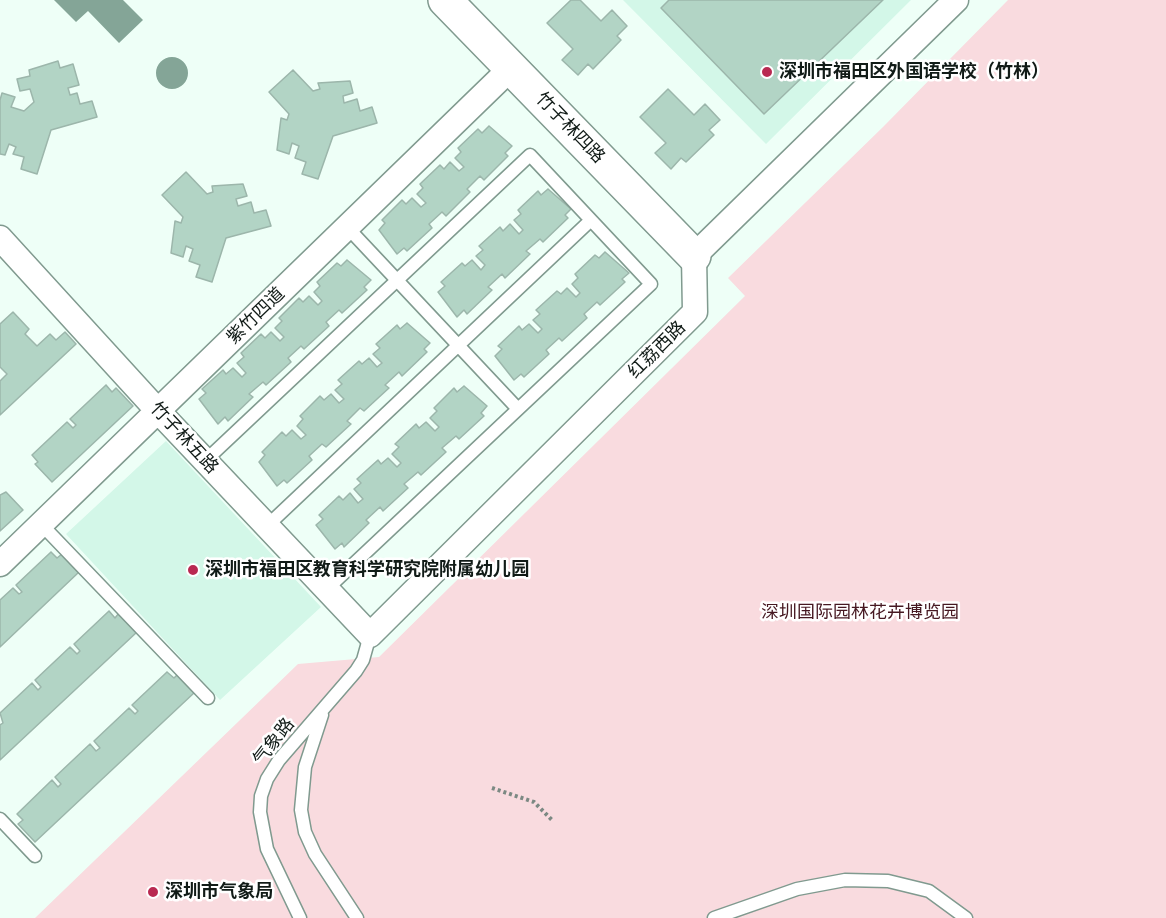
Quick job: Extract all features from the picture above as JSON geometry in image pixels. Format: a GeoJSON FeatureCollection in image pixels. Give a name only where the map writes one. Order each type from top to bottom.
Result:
{"type":"FeatureCollection","features":[{"type":"Feature","properties":{"kind":"street","name":"竹子林四路"},"geometry":{"type":"LineString","coordinates":[[445,0],[694,256]]}},
{"type":"Feature","properties":{"kind":"street"},"geometry":{"type":"LineString","coordinates":[[694,256],[956,0]]}},
{"type":"Feature","properties":{"kind":"street","name":"紫竹四道"},"geometry":{"type":"LineString","coordinates":[[0,564],[511,68]]}},
{"type":"Feature","properties":{"kind":"street","name":"竹子林五路"},"geometry":{"type":"LineString","coordinates":[[0,238],[158,411],[370,635]]}},
{"type":"Feature","properties":{"kind":"street","name":"红荔西路"},"geometry":{"type":"LineString","coordinates":[[370,635],[695,312],[694,256]]}},
{"type":"Feature","properties":{"kind":"lane"},"geometry":{"type":"LineString","coordinates":[[205,461],[530,155],[651,284],[327,589]]}},
{"type":"Feature","properties":{"kind":"lane"},"geometry":{"type":"LineString","coordinates":[[267,526],[591,220]]}},
{"type":"Feature","properties":{"kind":"lane"},"geometry":{"type":"LineString","coordinates":[[347,227],[518,409]]}},
{"type":"Feature","properties":{"kind":"lane"},"geometry":{"type":"LineString","coordinates":[[41,524],[208,698]]}},
{"type":"Feature","properties":{"kind":"lane","name":"气象路"},"geometry":{"type":"LineString","coordinates":[[300,918],[267,849],[260,813],[261,796],[267,779],[279,760],[356,671],[363,660],[370,635]]}},
{"type":"Feature","properties":{"kind":"lane"},"geometry":{"type":"LineString","coordinates":[[323,710],[305,767],[301,810],[305,832],[315,854],[357,918]]}},
{"type":"Feature","properties":{"kind":"lane"},"geometry":{"type":"LineString","coordinates":[[0,819],[35,856]]}},
{"type":"Feature","properties":{"kind":"lane"},"geometry":{"type":"LineString","coordinates":[[714,918],[797,889],[845,880],[888,881],[929,891],[966,918]]}},
{"type":"Feature","properties":{"kind":"path"},"geometry":{"type":"LineString","coordinates":[[492,788],[534,802],[553,821]]}},
{"type":"Feature","properties":{"kind":"shaded area"},"geometry":{"type":"Polygon","coordinates":[[[54,0],[123,0],[143,20],[119,43],[88,11],[76,22],[54,0]]]}},
{"type":"Feature","properties":{"kind":"shaded area","name":"深圳市福田区外国语学校（竹林）"},"geometry":{"type":"Polygon","coordinates":[[[623,0],[911,0],[766,144],[623,0]]]}},
{"type":"Feature","properties":{"kind":"shaded area"},"geometry":{"type":"Polygon","coordinates":[[[172,57],[183,62],[188,73],[183,84],[172,89],[161,84],[156,73],[161,62],[172,57]]]}},
{"type":"Feature","properties":{"kind":"shaded area","name":"深圳市福田区教育科学研究院附属幼儿园"},"geometry":{"type":"Polygon","coordinates":[[[166,441],[321,607],[220,700],[66,534],[166,441]]]}},
{"type":"Feature","properties":{"kind":"green space","name":"深圳国际园林花卉博览园"},"geometry":{"type":"Polygon","coordinates":[[[1008,0],[1166,0],[1166,918],[35,918],[298,664],[379,657],[745,296],[728,278],[883,127],[1008,0]]]}},
{"type":"Feature","properties":{"kind":"building"},"geometry":{"type":"Polygon","coordinates":[[[571,0],[580,0],[601,21],[612,10],[627,26],[617,36],[621,40],[593,69],[588,64],[578,75],[562,60],[573,49],[547,23],[571,0]]]}},
{"type":"Feature","properties":{"kind":"building","name":"深圳市福田区外国语学校（竹林）"},"geometry":{"type":"Polygon","coordinates":[[[669,0],[883,0],[764,114],[661,8],[669,0]]]}},
{"type":"Feature","properties":{"kind":"building"},"geometry":{"type":"Polygon","coordinates":[[[58,61],[60,68],[73,64],[79,85],[68,88],[70,95],[77,93],[80,104],[92,101],[97,117],[51,130],[37,174],[21,169],[24,157],[13,154],[16,147],[9,144],[5,155],[0,154],[0,100],[2,93],[15,97],[11,107],[24,111],[34,102],[30,89],[20,91],[17,79],[30,76],[29,70],[58,61]]]}},
{"type":"Feature","properties":{"kind":"building"},"geometry":{"type":"Polygon","coordinates":[[[293,70],[313,91],[320,89],[318,83],[350,81],[353,93],[343,96],[344,103],[357,99],[360,111],[372,107],[377,123],[333,136],[318,179],[302,174],[306,162],[295,158],[299,146],[292,143],[289,154],[277,150],[281,118],[287,120],[289,114],[269,92],[293,70]]]}},
{"type":"Feature","properties":{"kind":"building"},"geometry":{"type":"Polygon","coordinates":[[[668,89],[694,115],[705,104],[720,120],[709,130],[714,135],[686,162],[681,158],[671,169],[655,153],[666,143],[640,117],[668,89]]]}},
{"type":"Feature","properties":{"kind":"building"},"geometry":{"type":"Polygon","coordinates":[[[489,126],[512,146],[505,153],[508,156],[484,180],[480,176],[467,189],[470,192],[446,216],[442,212],[429,224],[432,228],[407,251],[404,248],[397,254],[379,230],[385,223],[382,220],[402,200],[406,204],[412,198],[421,207],[426,203],[417,194],[423,188],[420,184],[440,165],[444,169],[450,162],[459,171],[464,167],[455,158],[461,152],[458,148],[478,129],[482,133],[489,126]]]}},
{"type":"Feature","properties":{"kind":"building"},"geometry":{"type":"Polygon","coordinates":[[[186,172],[207,194],[213,192],[212,186],[243,184],[247,196],[236,199],[238,206],[251,202],[254,213],[266,210],[271,226],[226,238],[212,282],[196,277],[200,265],[189,261],[193,249],[186,246],[183,257],[171,253],[175,221],[181,223],[183,217],[162,195],[186,172]]]}},
{"type":"Feature","properties":{"kind":"building"},"geometry":{"type":"Polygon","coordinates":[[[548,189],[571,209],[565,215],[568,218],[543,242],[540,239],[526,251],[530,254],[505,278],[502,274],[488,287],[492,290],[467,314],[464,310],[457,317],[438,292],[445,286],[441,282],[462,263],[465,266],[472,260],[481,270],[485,265],[476,256],[483,250],[479,246],[500,227],[503,231],[510,224],[519,234],[523,230],[514,220],[521,214],[518,210],[538,191],[541,195],[548,189]]]}},
{"type":"Feature","properties":{"kind":"building"},"geometry":{"type":"Polygon","coordinates":[[[605,252],[629,273],[622,279],[625,282],[600,305],[597,302],[584,314],[587,318],[562,341],[559,338],[546,350],[549,354],[524,377],[521,374],[514,380],[495,356],[502,349],[498,346],[519,326],[522,330],[529,324],[538,333],[542,329],[533,320],[540,314],[536,310],[557,291],[561,294],[567,288],[576,297],[580,293],[572,284],[578,278],[575,274],[595,255],[599,258],[605,252]]]}},
{"type":"Feature","properties":{"kind":"building"},"geometry":{"type":"Polygon","coordinates":[[[347,260],[371,280],[364,287],[367,290],[342,313],[339,310],[326,322],[329,326],[304,349],[301,346],[288,358],[291,362],[266,385],[263,382],[249,394],[253,397],[228,421],[225,417],[218,424],[199,399],[206,393],[202,389],[223,370],[226,374],[233,368],[242,377],[246,373],[237,363],[244,357],[241,353],[261,334],[265,338],[271,332],[280,341],[284,337],[275,328],[282,321],[279,318],[299,298],[303,302],[309,296],[318,305],[322,301],[314,292],[320,286],[317,282],[337,263],[341,266],[347,260]]]}},
{"type":"Feature","properties":{"kind":"building"},"geometry":{"type":"Polygon","coordinates":[[[13,312],[29,329],[25,334],[37,346],[50,334],[56,340],[65,332],[76,344],[0,415],[0,381],[7,374],[0,367],[0,324],[13,312]]]}},
{"type":"Feature","properties":{"kind":"building"},"geometry":{"type":"Polygon","coordinates":[[[407,323],[430,343],[424,349],[427,352],[402,376],[399,372],[385,385],[389,388],[364,411],[360,408],[347,421],[351,424],[326,447],[322,444],[309,456],[312,460],[287,483],[284,480],[277,486],[259,462],[265,455],[262,452],[282,432],[286,436],[292,430],[301,439],[306,435],[297,426],[303,419],[300,416],[320,396],[324,400],[331,394],[339,403],[344,399],[335,390],[342,384],[338,380],[359,361],[362,364],[369,358],[377,367],[382,363],[373,354],[380,348],[376,344],[397,325],[400,329],[407,323]]]}},
{"type":"Feature","properties":{"kind":"building"},"geometry":{"type":"Polygon","coordinates":[[[106,385],[112,392],[116,388],[133,406],[52,482],[35,464],[38,462],[32,455],[67,422],[73,428],[76,425],[70,419],[106,385]]]}},
{"type":"Feature","properties":{"kind":"building"},"geometry":{"type":"Polygon","coordinates":[[[464,386],[487,406],[481,413],[484,416],[459,439],[456,436],[442,448],[446,452],[421,475],[418,472],[404,484],[408,488],[383,511],[380,507],[366,520],[369,523],[344,547],[342,543],[335,549],[316,525],[323,519],[319,515],[339,496],[343,500],[350,493],[358,503],[363,499],[354,489],[361,483],[357,479],[378,460],[381,464],[388,458],[397,467],[401,463],[392,454],[399,447],[395,444],[416,424],[419,428],[426,422],[435,431],[439,427],[430,418],[437,411],[434,408],[454,388],[457,392],[464,386]]]}},
{"type":"Feature","properties":{"kind":"building"},"geometry":{"type":"Polygon","coordinates":[[[6,492],[23,510],[0,531],[0,495],[6,492]]]}},
{"type":"Feature","properties":{"kind":"building"},"geometry":{"type":"Polygon","coordinates":[[[51,552],[57,558],[62,554],[79,572],[0,647],[0,600],[13,588],[19,594],[22,592],[16,585],[51,552]]]}},
{"type":"Feature","properties":{"kind":"building"},"geometry":{"type":"Polygon","coordinates":[[[109,611],[115,618],[119,613],[137,632],[0,760],[0,725],[3,723],[0,713],[32,683],[38,690],[41,687],[35,680],[70,647],[77,654],[80,651],[74,644],[109,611]]]}},
{"type":"Feature","properties":{"kind":"building"},"geometry":{"type":"Polygon","coordinates":[[[167,672],[174,678],[178,674],[195,692],[35,842],[18,824],[23,820],[17,814],[52,780],[58,787],[61,784],[55,777],[90,744],[96,751],[100,748],[94,741],[129,708],[135,714],[138,711],[132,705],[167,672]]]}},
{"type":"Feature","properties":{"kind":"place","name":"深圳市福田区外国语学校（竹林）"},"geometry":{"type":"Point","coordinates":[767,72]}},
{"type":"Feature","properties":{"kind":"place","name":"深圳市福田区教育科学研究院附属幼儿园"},"geometry":{"type":"Point","coordinates":[193,570]}},
{"type":"Feature","properties":{"kind":"place","name":"深圳市气象局"},"geometry":{"type":"Point","coordinates":[153,892]}}]}
